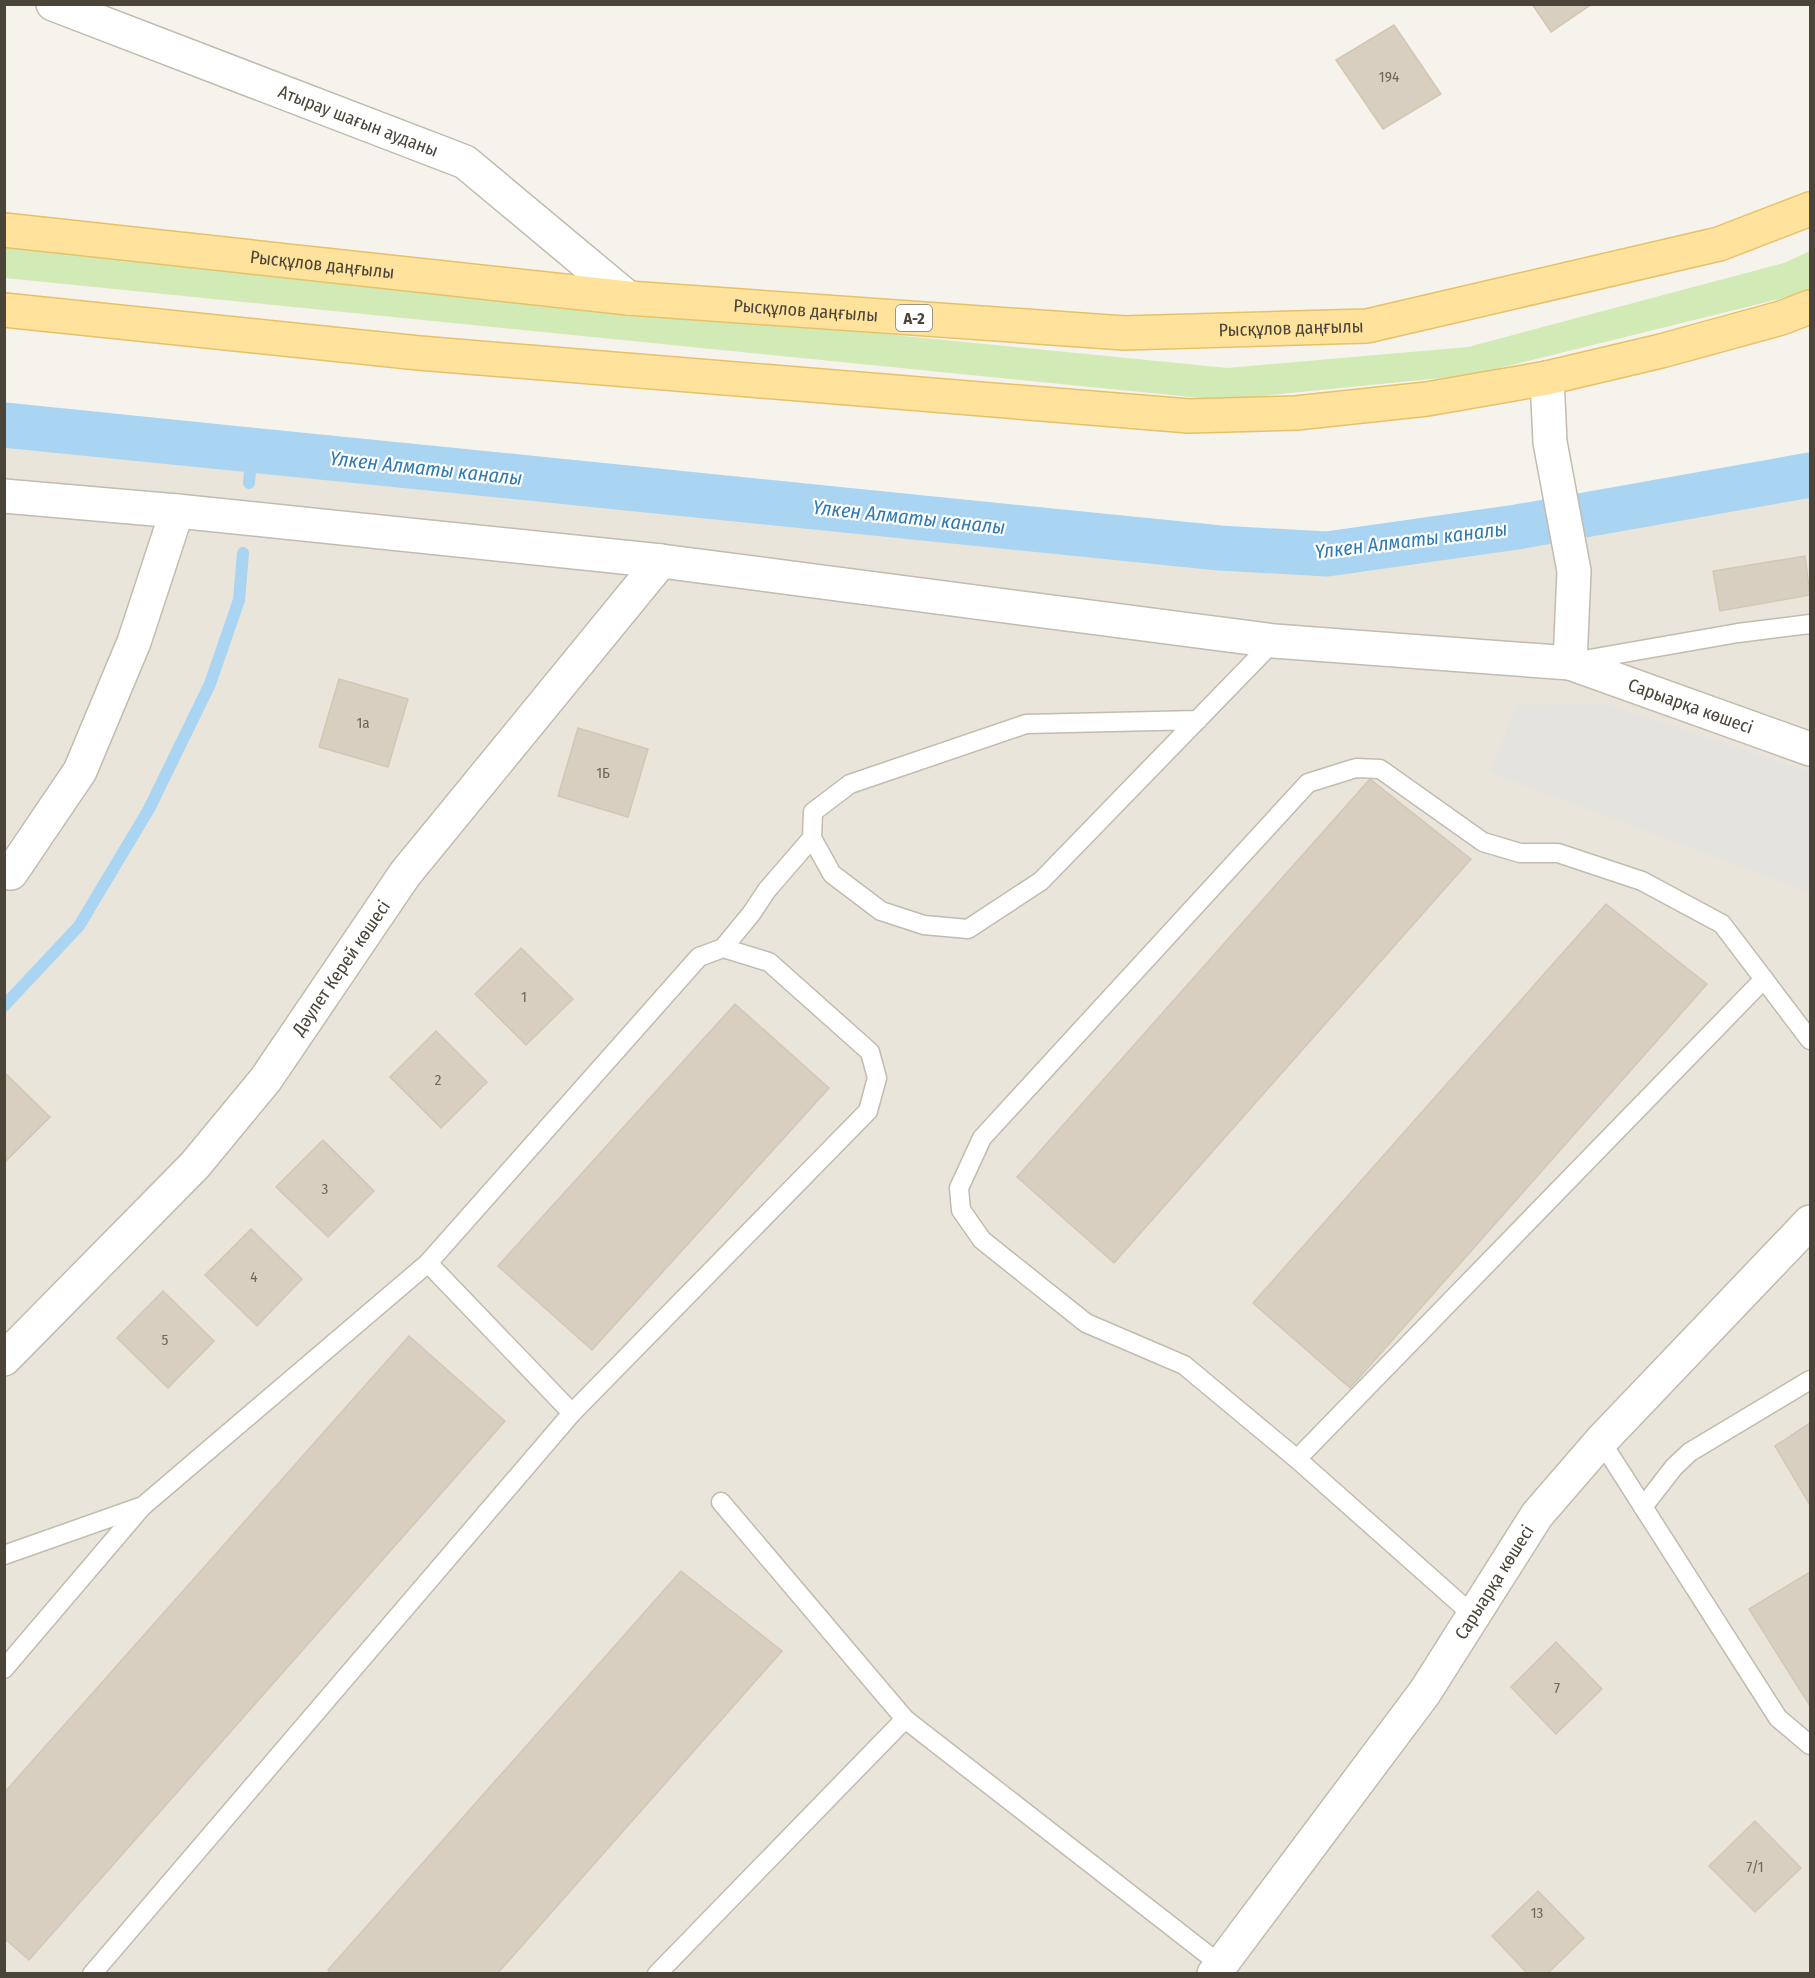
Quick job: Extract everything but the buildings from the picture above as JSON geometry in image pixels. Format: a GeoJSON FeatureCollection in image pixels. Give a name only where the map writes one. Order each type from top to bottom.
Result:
{"type":"FeatureCollection","features":[{"type":"Feature","properties":{"kind":"main road","name":"Рысқұлов даңғылы"},"geometry":{"type":"LineString","coordinates":[[4,230],[628,298],[1124,333],[1367,326],[1719,243],[1810,209]]}},
{"type":"Feature","properties":{"kind":"main road"},"geometry":{"type":"LineString","coordinates":[[4,310],[419,353],[1188,416],[1296,413],[1427,399],[1547,378],[1672,348],[1781,318],[1810,307]]}},
{"type":"Feature","properties":{"kind":"street","name":"Атырау шағын ауданы"},"geometry":{"type":"LineString","coordinates":[[53,4],[465,162],[628,298]]}},
{"type":"Feature","properties":{"kind":"street"},"geometry":{"type":"LineString","coordinates":[[1547,378],[1550,442],[1574,571],[1570,663]]}},
{"type":"Feature","properties":{"kind":"street","name":"Сарыарқа көшесі"},"geometry":{"type":"LineString","coordinates":[[4,496],[177,511],[661,561],[1274,641],[1570,663],[1810,749]]}},
{"type":"Feature","properties":{"kind":"street"},"geometry":{"type":"LineString","coordinates":[[12,873],[80,771],[134,642],[177,511]]}},
{"type":"Feature","properties":{"kind":"street","name":"Дәулет Керей көшесі"},"geometry":{"type":"LineString","coordinates":[[4,1359],[195,1165],[245,1105],[266,1078],[405,874],[661,561]]}},
{"type":"Feature","properties":{"kind":"street","name":"Сарыарқа көшесі"},"geometry":{"type":"LineString","coordinates":[[1217,1969],[1425,1692],[1538,1515],[1601,1441],[1810,1222]]}},
{"type":"Feature","properties":{"kind":"lane"},"geometry":{"type":"LineString","coordinates":[[1570,663],[1738,633],[1810,624]]}},
{"type":"Feature","properties":{"kind":"lane"},"geometry":{"type":"LineString","coordinates":[[1198,720],[1026,724],[850,784],[813,812],[812,838],[832,873],[881,911],[924,925],[968,929],[1041,881],[1198,720],[1274,641]]}},
{"type":"Feature","properties":{"kind":"lane"},"geometry":{"type":"LineString","coordinates":[[1474,1616],[1297,1459],[1184,1365],[1086,1323],[982,1240],[961,1210],[959,1188],[982,1138],[1308,783],[1356,768],[1380,770],[1483,842],[1520,852],[1558,853],[1642,881],[1722,924],[1810,1040]]}},
{"type":"Feature","properties":{"kind":"lane"},"geometry":{"type":"LineString","coordinates":[[4,1669],[142,1506],[428,1263],[699,957],[723,948],[767,890],[812,838]]}},
{"type":"Feature","properties":{"kind":"lane"},"geometry":{"type":"LineString","coordinates":[[92,1974],[572,1413],[868,1111],[877,1078],[870,1052],[769,962],[723,948]]}},
{"type":"Feature","properties":{"kind":"lane"},"geometry":{"type":"LineString","coordinates":[[1297,1459],[1764,979]]}},
{"type":"Feature","properties":{"kind":"lane"},"geometry":{"type":"LineString","coordinates":[[428,1263],[572,1413]]}},
{"type":"Feature","properties":{"kind":"lane"},"geometry":{"type":"LineString","coordinates":[[1643,1507],[1674,1467],[1690,1452],[1810,1380]]}},
{"type":"Feature","properties":{"kind":"lane"},"geometry":{"type":"LineString","coordinates":[[1601,1441],[1778,1718],[1810,1745]]}},
{"type":"Feature","properties":{"kind":"lane"},"geometry":{"type":"LineString","coordinates":[[721,1502],[905,1719],[1217,1969]]}},
{"type":"Feature","properties":{"kind":"lane"},"geometry":{"type":"LineString","coordinates":[[4,1555],[142,1506]]}},
{"type":"Feature","properties":{"kind":"lane"},"geometry":{"type":"LineString","coordinates":[[657,1974],[905,1719]]}},
{"type":"Feature","properties":{"kind":"shaded area"},"geometry":{"type":"Polygon","coordinates":[[[5,421],[1220,548],[1327,554],[1517,527],[1810,475],[1810,1973],[5,1974],[5,421]]]}},
{"type":"Feature","properties":{"kind":"shaded area"},"geometry":{"type":"Polygon","coordinates":[[[1607,704],[1810,772],[1810,893],[1489,772],[1517,705],[1607,704]]]}},
{"type":"Feature","properties":{"kind":"green space"},"geometry":{"type":"Polygon","coordinates":[[[4,247],[1227,368],[1468,347],[1784,263],[1810,251],[1810,289],[1799,294],[1472,375],[1221,400],[5,278],[4,247]]]}},
{"type":"Feature","properties":{"kind":"waterway","name":"Үлкен Алматы каналы"},"geometry":{"type":"LineString","coordinates":[[4,425],[1220,548],[1327,554],[1517,527],[1810,475]]}},
{"type":"Feature","properties":{"kind":"waterway"},"geometry":{"type":"LineString","coordinates":[[249,483],[252,450]]}},
{"type":"Feature","properties":{"kind":"waterway"},"geometry":{"type":"LineString","coordinates":[[4,1006],[79,926],[149,809],[210,684],[239,600],[243,553]]}}]}
